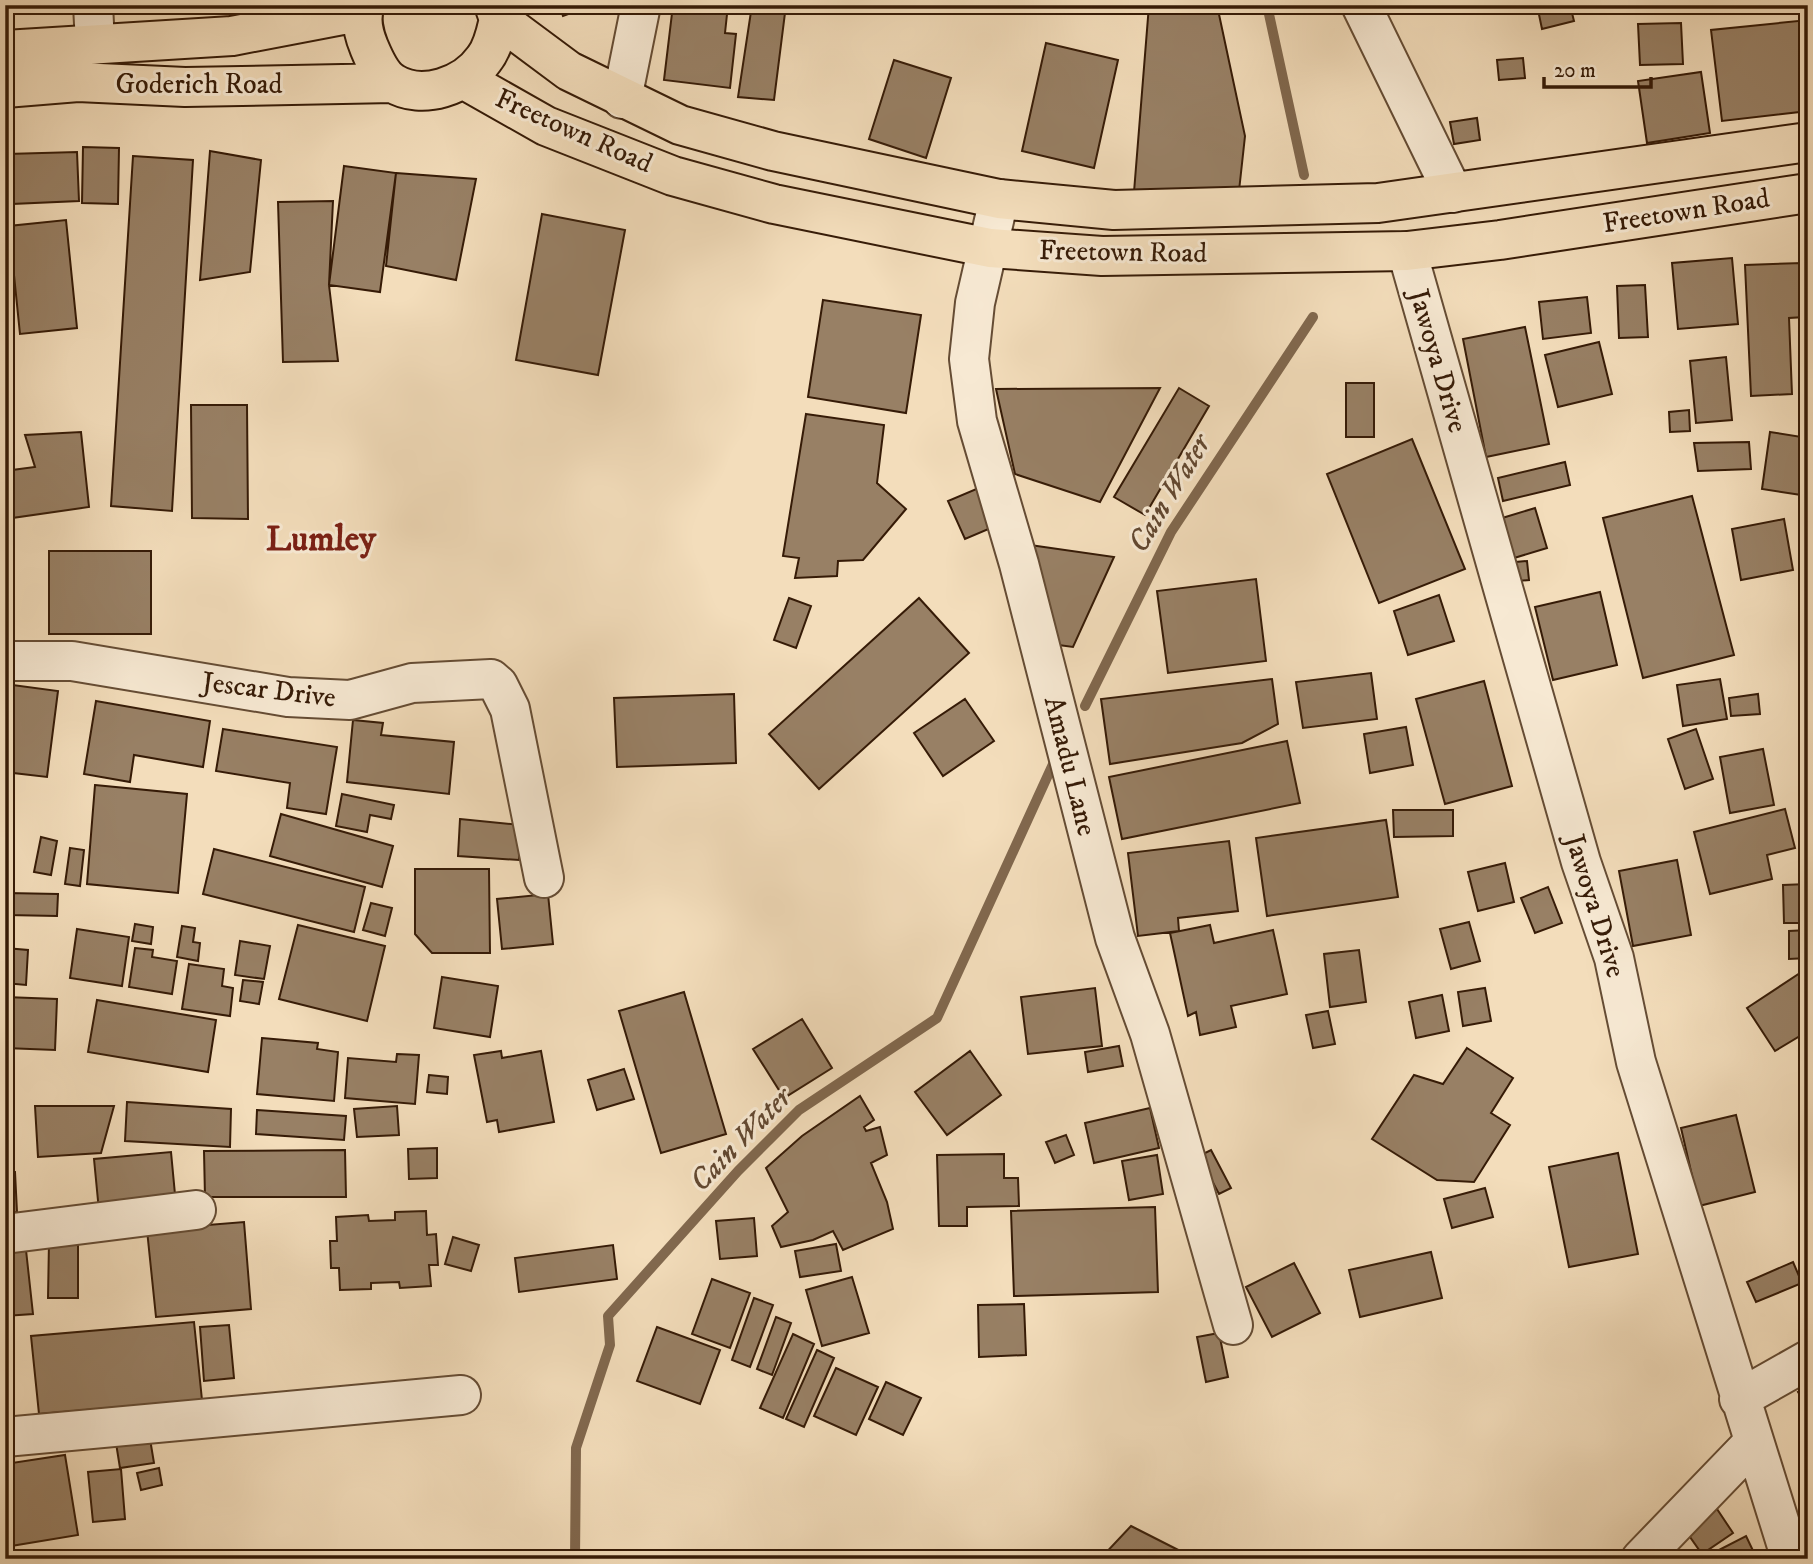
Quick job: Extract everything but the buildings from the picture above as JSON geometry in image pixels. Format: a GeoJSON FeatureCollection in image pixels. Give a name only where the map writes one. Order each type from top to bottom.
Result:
{"type":"FeatureCollection","features":[{"type":"Feature","properties":{"kind":"main road","name":"Goderich Road"},"geometry":{"type":"LineString","coordinates":[[5,50],[232,36],[364,8]]}},
{"type":"Feature","properties":{"kind":"main road"},"geometry":{"type":"LineString","coordinates":[[364,8],[366,39],[382,72],[393,83]]}},
{"type":"Feature","properties":{"kind":"main road","name":"Freetown Road"},"geometry":{"type":"LineString","coordinates":[[496,12],[569,71],[680,125],[773,151],[999,200],[1114,209],[1378,203],[1808,142]]}},
{"type":"Feature","properties":{"kind":"main road"},"geometry":{"type":"LineString","coordinates":[[463,79],[484,60],[496,12]]}},
{"type":"Feature","properties":{"kind":"main road","name":"Goderich Road"},"geometry":{"type":"LineString","coordinates":[[5,88],[78,82],[185,87],[393,83],[415,90],[440,90],[463,79]]}},
{"type":"Feature","properties":{"kind":"main road","name":"Freetown Road"},"geometry":{"type":"LineString","coordinates":[[463,79],[547,126],[673,176],[774,204],[990,248],[1102,256],[1407,251],[1500,240],[1712,205],[1808,193]]}},
{"type":"Feature","properties":{"kind":"street"},"geometry":{"type":"LineString","coordinates":[[93,5],[94,43]]}},
{"type":"Feature","properties":{"kind":"street"},"geometry":{"type":"LineString","coordinates":[[622,99],[641,5]]}},
{"type":"Feature","properties":{"kind":"street"},"geometry":{"type":"LineString","coordinates":[[1361,5],[1452,193]]}},
{"type":"Feature","properties":{"kind":"street","name":"Amadu Lane"},"geometry":{"type":"LineString","coordinates":[[999,200],[990,248],[975,303],[969,359],[977,421],[1019,564],[1105,903],[1150,1034],[1233,1325]]}},
{"type":"Feature","properties":{"kind":"street","name":"Jawoya Drive"},"geometry":{"type":"LineString","coordinates":[[1407,251],[1581,862],[1614,958],[1636,1062],[1791,1559]]}},
{"type":"Feature","properties":{"kind":"street","name":"Jescar Drive"},"geometry":{"type":"LineString","coordinates":[[5,661],[72,661],[288,697],[350,700],[412,683],[491,679],[498,685],[510,709],[544,878]]}},
{"type":"Feature","properties":{"kind":"street"},"geometry":{"type":"LineString","coordinates":[[5,1234],[196,1210]]}},
{"type":"Feature","properties":{"kind":"street"},"geometry":{"type":"LineString","coordinates":[[1739,1399],[1808,1360]]}},
{"type":"Feature","properties":{"kind":"street"},"geometry":{"type":"LineString","coordinates":[[5,1437],[461,1395]]}},
{"type":"Feature","properties":{"kind":"street"},"geometry":{"type":"LineString","coordinates":[[1641,1559],[1748,1448]]}},
{"type":"Feature","properties":{"kind":"waterway","name":"Cain Water"},"geometry":{"type":"LineString","coordinates":[[1267,5],[1304,175]]}},
{"type":"Feature","properties":{"kind":"waterway","name":"Cain Water"},"geometry":{"type":"LineString","coordinates":[[1085,706],[1171,532],[1313,317]]}},
{"type":"Feature","properties":{"kind":"waterway","name":"Cain Water"},"geometry":{"type":"LineString","coordinates":[[575,1559],[576,1448],[610,1345],[608,1316],[738,1171],[799,1110],[937,1018],[1054,762]]}},
{"type":"Feature","properties":{"kind":"district","name":"Lumley"},"geometry":{"type":"Point","coordinates":[321,540]}}]}
